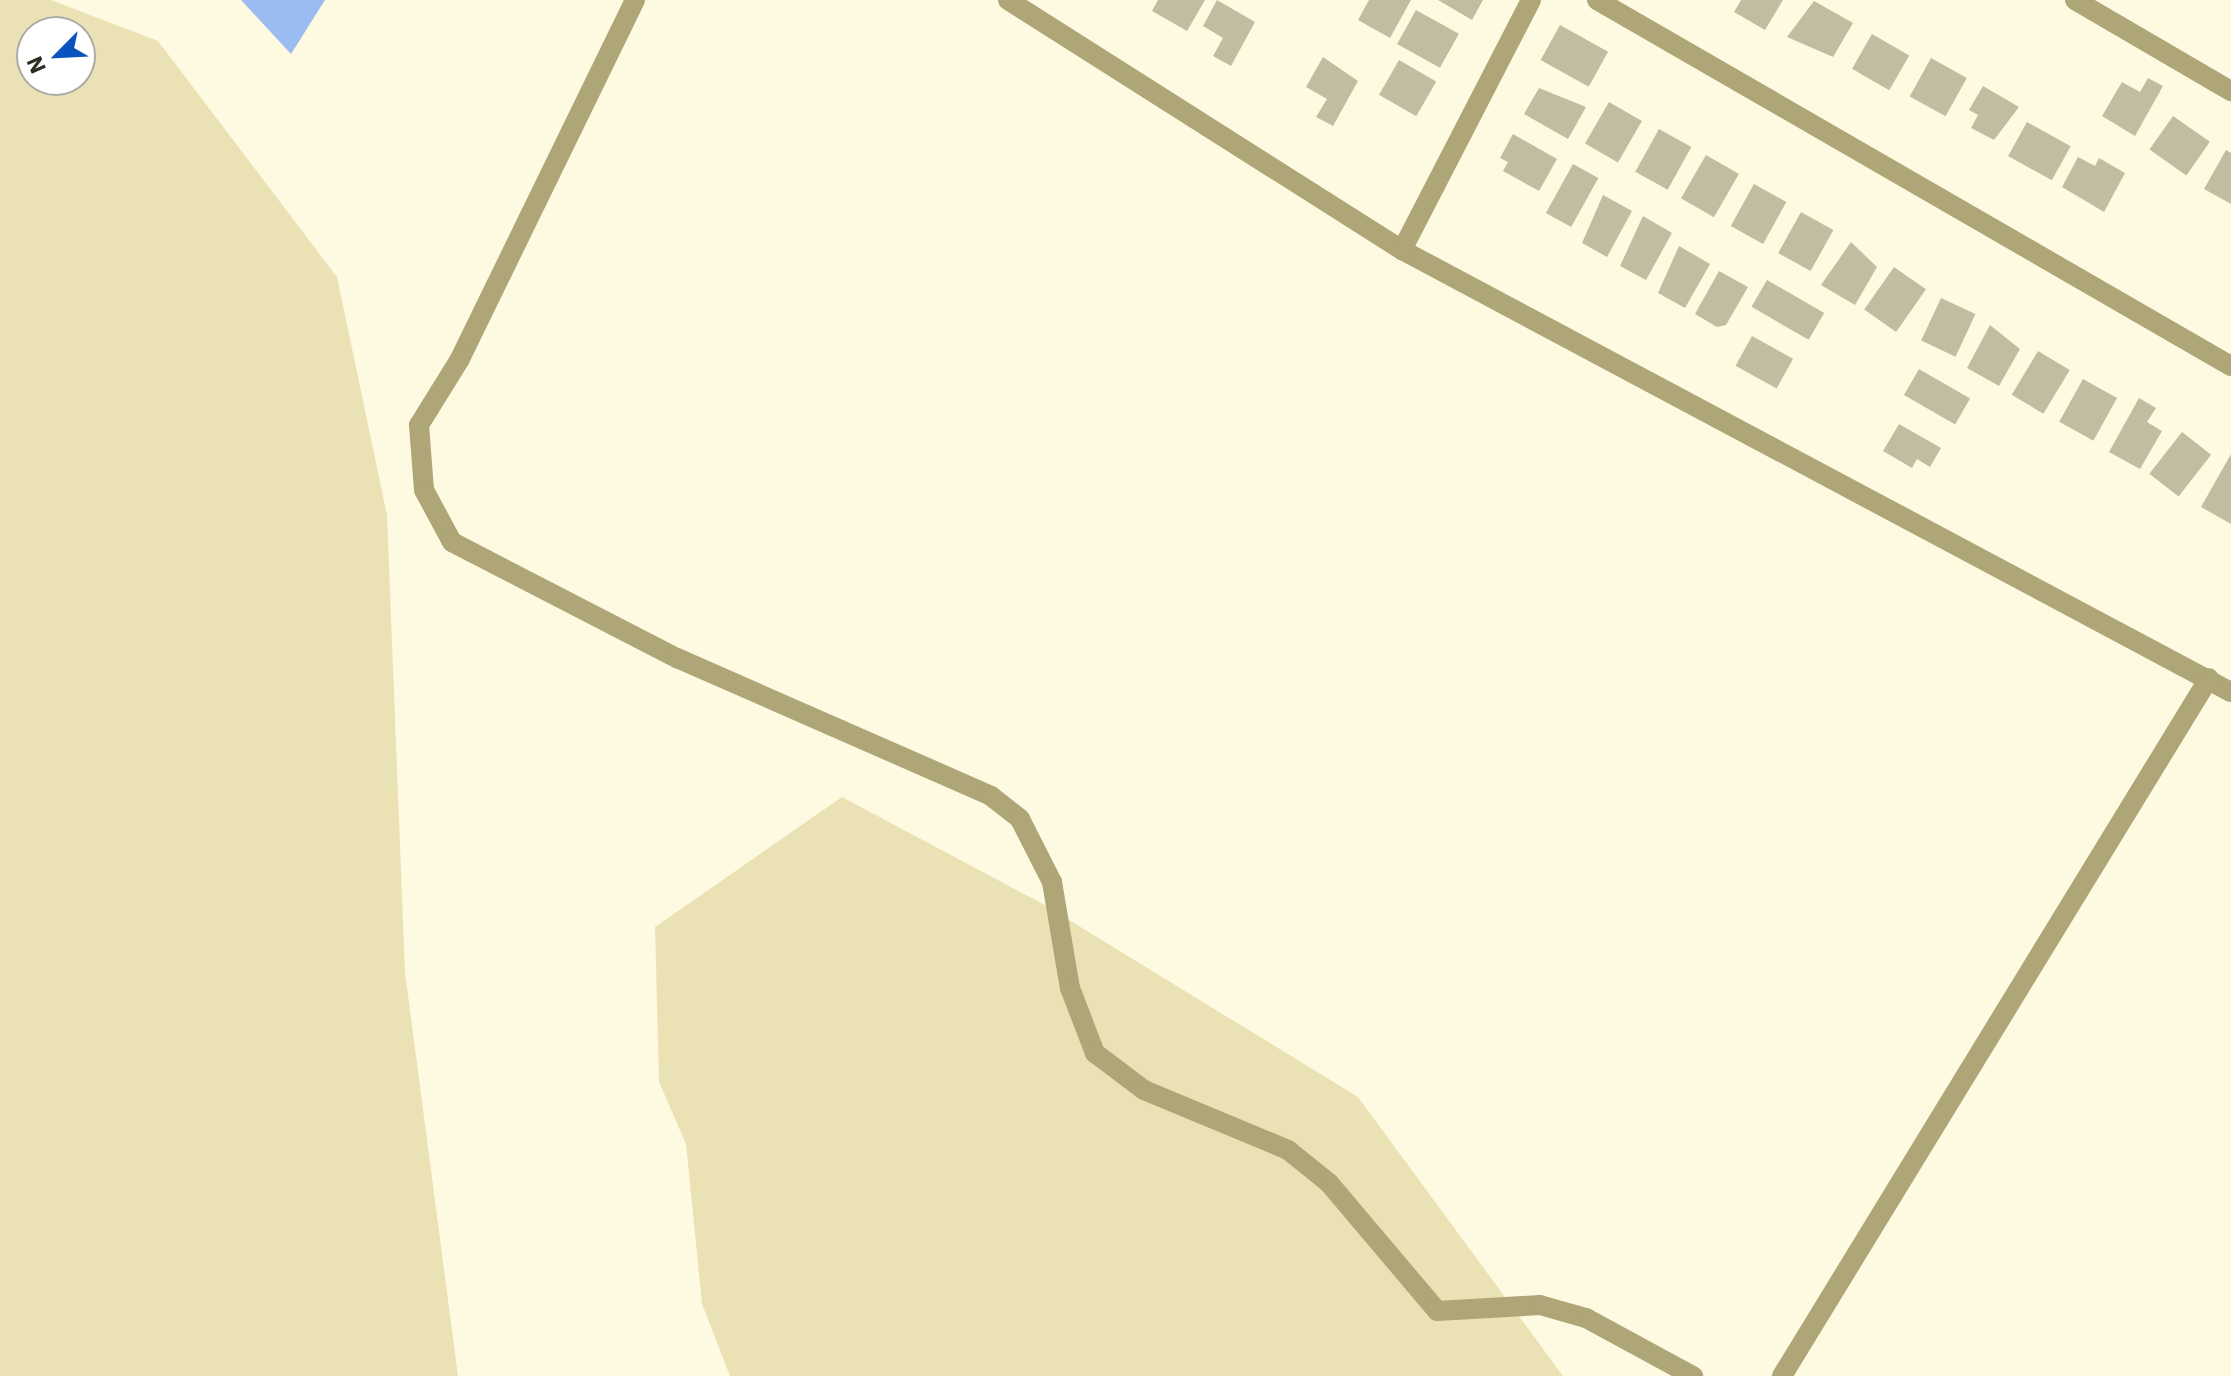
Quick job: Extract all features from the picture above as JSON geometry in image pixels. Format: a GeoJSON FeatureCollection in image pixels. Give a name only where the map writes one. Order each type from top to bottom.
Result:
{"type":"FeatureCollection","features":[{"type":"Feature","properties":{"kind":"street"},"geometry":{"type":"LineString","coordinates":[[635,0],[460,359],[419,425],[424,490],[452,542],[677,658],[991,796],[1020,819],[1052,882],[1070,988],[1095,1053],[1144,1090],[1288,1150],[1329,1183],[1437,1311],[1540,1305],[1586,1318],[1693,1376]]}},
{"type":"Feature","properties":{"kind":"street"},"geometry":{"type":"LineString","coordinates":[[1008,0],[1402,250],[2231,692]]}},
{"type":"Feature","properties":{"kind":"street"},"geometry":{"type":"LineString","coordinates":[[1402,250],[1531,0]]}},
{"type":"Feature","properties":{"kind":"street"},"geometry":{"type":"LineString","coordinates":[[1597,0],[2231,366]]}},
{"type":"Feature","properties":{"kind":"street"},"geometry":{"type":"LineString","coordinates":[[2075,0],[2231,91]]}},
{"type":"Feature","properties":{"kind":"street"},"geometry":{"type":"LineString","coordinates":[[1782,1376],[2209,678]]}},
{"type":"Feature","properties":{"kind":"shaded area"},"geometry":{"type":"Polygon","coordinates":[[[0,0],[51,0],[93,16],[16,16],[16,96],[96,96],[96,17],[158,41],[337,277],[387,515],[405,972],[458,1376],[0,1376],[0,0]]]}},
{"type":"Feature","properties":{"kind":"shaded area"},"geometry":{"type":"Polygon","coordinates":[[[842,797],[1043,904],[1358,1097],[1563,1376],[730,1376],[702,1304],[686,1144],[659,1082],[655,927],[842,797]]]}},
{"type":"Feature","properties":{"kind":"water"},"geometry":{"type":"Polygon","coordinates":[[[241,0],[325,0],[291,54],[241,0]]]}},
{"type":"Feature","properties":{"kind":"building"},"geometry":{"type":"Polygon","coordinates":[[[1158,0],[1205,0],[1187,31],[1152,11],[1158,0]]]}},
{"type":"Feature","properties":{"kind":"building"},"geometry":{"type":"Polygon","coordinates":[[[1217,0],[1255,22],[1231,66],[1213,56],[1223,38],[1203,26],[1217,0]]]}},
{"type":"Feature","properties":{"kind":"building"},"geometry":{"type":"Polygon","coordinates":[[[1369,0],[1411,0],[1390,38],[1358,20],[1369,0]]]}},
{"type":"Feature","properties":{"kind":"building"},"geometry":{"type":"Polygon","coordinates":[[[1438,0],[1483,0],[1472,20],[1438,0]]]}},
{"type":"Feature","properties":{"kind":"building"},"geometry":{"type":"Polygon","coordinates":[[[1741,0],[1783,0],[1765,30],[1734,12],[1741,0]]]}},
{"type":"Feature","properties":{"kind":"building"},"geometry":{"type":"Polygon","coordinates":[[[1814,1],[1853,23],[1833,57],[1787,37],[1814,1]]]}},
{"type":"Feature","properties":{"kind":"building"},"geometry":{"type":"Polygon","coordinates":[[[1416,10],[1459,34],[1440,68],[1397,44],[1416,10]]]}},
{"type":"Feature","properties":{"kind":"building"},"geometry":{"type":"Polygon","coordinates":[[[1560,25],[1608,52],[1589,87],[1541,60],[1560,25]]]}},
{"type":"Feature","properties":{"kind":"building"},"geometry":{"type":"Polygon","coordinates":[[[1872,34],[1909,56],[1889,90],[1852,69],[1872,34]]]}},
{"type":"Feature","properties":{"kind":"building"},"geometry":{"type":"Polygon","coordinates":[[[1323,57],[1358,81],[1333,126],[1316,117],[1327,99],[1306,87],[1323,57]]]}},
{"type":"Feature","properties":{"kind":"building"},"geometry":{"type":"Polygon","coordinates":[[[1931,58],[1967,78],[1946,116],[1910,96],[1931,58]]]}},
{"type":"Feature","properties":{"kind":"building"},"geometry":{"type":"Polygon","coordinates":[[[1399,60],[1436,82],[1416,116],[1379,95],[1399,60]]]}},
{"type":"Feature","properties":{"kind":"building"},"geometry":{"type":"Polygon","coordinates":[[[2148,78],[2163,86],[2135,136],[2102,116],[2122,82],[2140,92],[2148,78]]]}},
{"type":"Feature","properties":{"kind":"building"},"geometry":{"type":"Polygon","coordinates":[[[1983,86],[2019,107],[1994,140],[1971,128],[1978,115],[1969,110],[1983,86]]]}},
{"type":"Feature","properties":{"kind":"building"},"geometry":{"type":"Polygon","coordinates":[[[1539,88],[1586,107],[1568,139],[1524,114],[1539,88]]]}},
{"type":"Feature","properties":{"kind":"building"},"geometry":{"type":"Polygon","coordinates":[[[1609,102],[1642,121],[1618,163],[1585,144],[1609,102]]]}},
{"type":"Feature","properties":{"kind":"building"},"geometry":{"type":"Polygon","coordinates":[[[2173,116],[2210,142],[2186,175],[2149,150],[2173,116]]]}},
{"type":"Feature","properties":{"kind":"building"},"geometry":{"type":"Polygon","coordinates":[[[2027,122],[2071,146],[2052,180],[2008,156],[2027,122]]]}},
{"type":"Feature","properties":{"kind":"building"},"geometry":{"type":"Polygon","coordinates":[[[1659,129],[1691,147],[1668,190],[1635,172],[1659,129]]]}},
{"type":"Feature","properties":{"kind":"building"},"geometry":{"type":"Polygon","coordinates":[[[1513,134],[1557,159],[1539,191],[1503,171],[1508,162],[1500,158],[1513,134]]]}},
{"type":"Feature","properties":{"kind":"building"},"geometry":{"type":"Polygon","coordinates":[[[2226,150],[2231,153],[2231,204],[2204,189],[2226,150]]]}},
{"type":"Feature","properties":{"kind":"building"},"geometry":{"type":"Polygon","coordinates":[[[1706,155],[1739,174],[1714,217],[1681,198],[1706,155]]]}},
{"type":"Feature","properties":{"kind":"building"},"geometry":{"type":"Polygon","coordinates":[[[2078,157],[2095,166],[2099,158],[2125,173],[2104,212],[2062,187],[2078,157]]]}},
{"type":"Feature","properties":{"kind":"building"},"geometry":{"type":"Polygon","coordinates":[[[1573,164],[1598,178],[1571,227],[1546,213],[1573,164]]]}},
{"type":"Feature","properties":{"kind":"building"},"geometry":{"type":"Polygon","coordinates":[[[1754,184],[1786,202],[1763,244],[1731,226],[1754,184]]]}},
{"type":"Feature","properties":{"kind":"building"},"geometry":{"type":"Polygon","coordinates":[[[1603,195],[1632,211],[1607,257],[1582,243],[1603,195]]]}},
{"type":"Feature","properties":{"kind":"building"},"geometry":{"type":"Polygon","coordinates":[[[1801,212],[1833,230],[1811,271],[1778,253],[1801,212]]]}},
{"type":"Feature","properties":{"kind":"building"},"geometry":{"type":"Polygon","coordinates":[[[1643,216],[1672,233],[1646,280],[1620,266],[1643,216]]]}},
{"type":"Feature","properties":{"kind":"building"},"geometry":{"type":"Polygon","coordinates":[[[1851,242],[1877,267],[1855,305],[1821,285],[1851,242]]]}},
{"type":"Feature","properties":{"kind":"building"},"geometry":{"type":"Polygon","coordinates":[[[1679,246],[1710,264],[1685,308],[1658,293],[1679,246]]]}},
{"type":"Feature","properties":{"kind":"building"},"geometry":{"type":"Polygon","coordinates":[[[1894,267],[1926,289],[1896,332],[1864,310],[1894,267]]]}},
{"type":"Feature","properties":{"kind":"building"},"geometry":{"type":"Polygon","coordinates":[[[1719,271],[1748,287],[1726,325],[1717,327],[1695,314],[1719,271]]]}},
{"type":"Feature","properties":{"kind":"building"},"geometry":{"type":"Polygon","coordinates":[[[1767,280],[1824,313],[1809,340],[1752,307],[1767,280]]]}},
{"type":"Feature","properties":{"kind":"building"},"geometry":{"type":"Polygon","coordinates":[[[1941,298],[1975,314],[1956,357],[1921,341],[1941,298]]]}},
{"type":"Feature","properties":{"kind":"building"},"geometry":{"type":"Polygon","coordinates":[[[1990,325],[2020,349],[1999,386],[1967,368],[1990,325]]]}},
{"type":"Feature","properties":{"kind":"building"},"geometry":{"type":"Polygon","coordinates":[[[1752,336],[1793,359],[1777,389],[1736,366],[1752,336]]]}},
{"type":"Feature","properties":{"kind":"building"},"geometry":{"type":"Polygon","coordinates":[[[2038,351],[2070,370],[2043,414],[2012,395],[2038,351]]]}},
{"type":"Feature","properties":{"kind":"building"},"geometry":{"type":"Polygon","coordinates":[[[1919,369],[1970,398],[1955,424],[1904,395],[1919,369]]]}},
{"type":"Feature","properties":{"kind":"building"},"geometry":{"type":"Polygon","coordinates":[[[2083,379],[2117,398],[2093,441],[2059,422],[2083,379]]]}},
{"type":"Feature","properties":{"kind":"building"},"geometry":{"type":"Polygon","coordinates":[[[2139,398],[2156,408],[2147,422],[2162,431],[2140,469],[2109,452],[2139,398]]]}},
{"type":"Feature","properties":{"kind":"building"},"geometry":{"type":"Polygon","coordinates":[[[1899,424],[1941,448],[1930,467],[1917,459],[1912,468],[1883,451],[1899,424]]]}},
{"type":"Feature","properties":{"kind":"building"},"geometry":{"type":"Polygon","coordinates":[[[2182,432],[2211,455],[2179,497],[2149,474],[2182,432]]]}},
{"type":"Feature","properties":{"kind":"building"},"geometry":{"type":"Polygon","coordinates":[[[2231,454],[2231,524],[2201,507],[2231,454]]]}}]}
